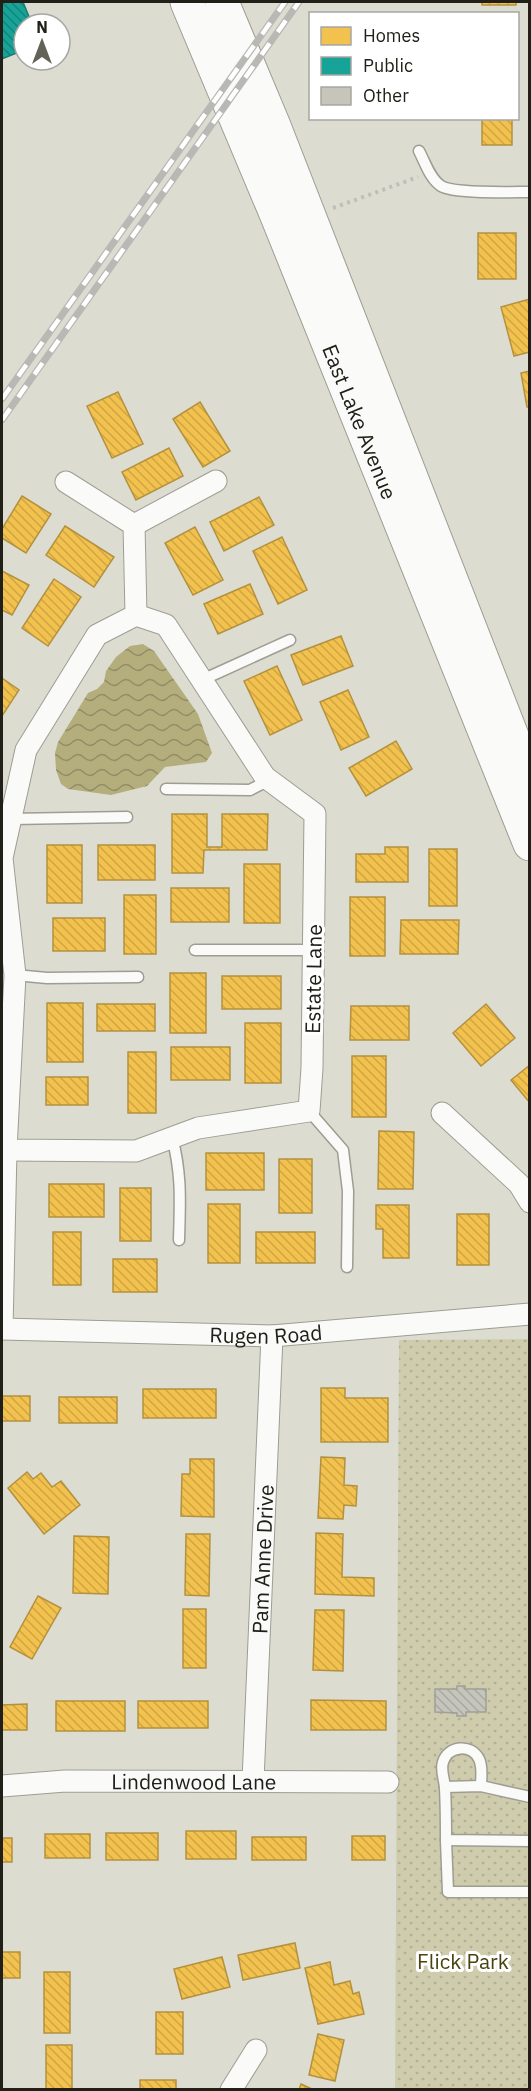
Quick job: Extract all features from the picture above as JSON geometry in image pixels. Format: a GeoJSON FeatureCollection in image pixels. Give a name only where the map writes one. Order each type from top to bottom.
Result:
{"type":"FeatureCollection","features":[{"type":"Feature","properties":{"kind":"main road","name":"East Lake Avenue"},"geometry":{"type":"LineString","coordinates":[[187,2],[269,196],[530,844]]}},
{"type":"Feature","properties":{"kind":"main road","name":"East Lake Avenue"},"geometry":{"type":"LineString","coordinates":[[222,2],[274,126],[530,782]]}},
{"type":"Feature","properties":{"kind":"street"},"geometry":{"type":"LineString","coordinates":[[134,525],[216,481]]}},
{"type":"Feature","properties":{"kind":"street"},"geometry":{"type":"LineString","coordinates":[[66,482],[134,525]]}},
{"type":"Feature","properties":{"kind":"street"},"geometry":{"type":"LineString","coordinates":[[2,1329],[5,1119],[15,975],[2,858],[9,810],[26,750],[97,635],[136,615],[134,525]]}},
{"type":"Feature","properties":{"kind":"street","name":"Estate Lane"},"geometry":{"type":"LineString","coordinates":[[136,615],[166,624],[265,777],[315,814],[312,1068],[309,1111]]}},
{"type":"Feature","properties":{"kind":"street"},"geometry":{"type":"LineString","coordinates":[[6,1150],[136,1150],[198,1128],[309,1111]]}},
{"type":"Feature","properties":{"kind":"street"},"geometry":{"type":"LineString","coordinates":[[442,1113],[519,1184],[530,1202]]}},
{"type":"Feature","properties":{"kind":"street","name":"Rugen Road"},"geometry":{"type":"LineString","coordinates":[[2,1329],[272,1336],[530,1314]]}},
{"type":"Feature","properties":{"kind":"street","name":"Pam Anne Drive"},"geometry":{"type":"LineString","coordinates":[[253,1781],[272,1336]]}},
{"type":"Feature","properties":{"kind":"street","name":"Lindenwood Lane"},"geometry":{"type":"LineString","coordinates":[[2,1786],[65,1780],[388,1782]]}},
{"type":"Feature","properties":{"kind":"street"},"geometry":{"type":"LineString","coordinates":[[231,2090],[256,2050]]}},
{"type":"Feature","properties":{"kind":"lane"},"geometry":{"type":"LineString","coordinates":[[419,151],[430,172],[442,187],[470,191],[530,192]]}},
{"type":"Feature","properties":{"kind":"lane"},"geometry":{"type":"LineString","coordinates":[[202,680],[290,640]]}},
{"type":"Feature","properties":{"kind":"lane"},"geometry":{"type":"LineString","coordinates":[[166,789],[250,790],[269,780]]}},
{"type":"Feature","properties":{"kind":"lane"},"geometry":{"type":"LineString","coordinates":[[9,810],[127,817]]}},
{"type":"Feature","properties":{"kind":"lane"},"geometry":{"type":"LineString","coordinates":[[195,950],[314,950]]}},
{"type":"Feature","properties":{"kind":"lane"},"geometry":{"type":"LineString","coordinates":[[15,975],[47,978],[138,977]]}},
{"type":"Feature","properties":{"kind":"lane"},"geometry":{"type":"LineString","coordinates":[[309,1111],[343,1150],[348,1191],[347,1267]]}},
{"type":"Feature","properties":{"kind":"lane"},"geometry":{"type":"LineString","coordinates":[[172,1137],[179,1164],[179,1240]]}},
{"type":"Feature","properties":{"kind":"lane"},"geometry":{"type":"LineString","coordinates":[[481,1786],[479,1760],[471,1750],[458,1748],[452,1750],[443,1759],[448,1892],[530,1892]]}},
{"type":"Feature","properties":{"kind":"lane"},"geometry":{"type":"LineString","coordinates":[[445,1787],[481,1786],[530,1797]]}},
{"type":"Feature","properties":{"kind":"lane"},"geometry":{"type":"LineString","coordinates":[[446,1840],[530,1841]]}},
{"type":"Feature","properties":{"kind":"path"},"geometry":{"type":"LineString","coordinates":[[333,208],[430,172]]}},
{"type":"Feature","properties":{"kind":"green space","name":"Flick Park"},"geometry":{"type":"Polygon","coordinates":[[[529,1339],[529,2089],[395,2090],[399,1340],[529,1339]]]}},
{"type":"Feature","properties":{"kind":"water"},"geometry":{"type":"Polygon","coordinates":[[[143,644],[154,651],[198,714],[212,753],[206,762],[165,767],[147,786],[111,795],[68,789],[61,784],[56,770],[55,753],[58,742],[88,693],[97,689],[104,682],[106,671],[116,657],[130,646],[143,644]]]}},
{"type":"Feature","properties":{"kind":"building: Homes"},"geometry":{"type":"Polygon","coordinates":[[[482,2],[516,2],[516,5],[482,5],[482,2]]]}},
{"type":"Feature","properties":{"kind":"building: Homes"},"geometry":{"type":"Polygon","coordinates":[[[482,120],[512,120],[512,145],[482,145],[482,120]]]}},
{"type":"Feature","properties":{"kind":"building: Homes"},"geometry":{"type":"Polygon","coordinates":[[[478,233],[516,233],[516,279],[478,279],[478,233]]]}},
{"type":"Feature","properties":{"kind":"building: Homes"},"geometry":{"type":"Polygon","coordinates":[[[530,299],[530,352],[514,356],[501,307],[530,299]]]}},
{"type":"Feature","properties":{"kind":"building: Homes"},"geometry":{"type":"Polygon","coordinates":[[[530,371],[530,407],[527,407],[521,373],[530,371]]]}},
{"type":"Feature","properties":{"kind":"building: Homes"},"geometry":{"type":"Polygon","coordinates":[[[118,392],[143,444],[112,458],[87,406],[118,392]]]}},
{"type":"Feature","properties":{"kind":"building: Homes"},"geometry":{"type":"Polygon","coordinates":[[[200,402],[230,451],[203,467],[173,419],[200,402]]]}},
{"type":"Feature","properties":{"kind":"building: Homes"},"geometry":{"type":"Polygon","coordinates":[[[169,448],[183,476],[136,500],[122,472],[169,448]]]}},
{"type":"Feature","properties":{"kind":"building: Homes"},"geometry":{"type":"Polygon","coordinates":[[[22,496],[51,514],[26,553],[2,538],[2,529],[22,496]]]}},
{"type":"Feature","properties":{"kind":"building: Homes"},"geometry":{"type":"Polygon","coordinates":[[[259,497],[274,525],[224,551],[210,522],[259,497]]]}},
{"type":"Feature","properties":{"kind":"building: Homes"},"geometry":{"type":"Polygon","coordinates":[[[65,526],[114,557],[94,587],[46,555],[65,526]]]}},
{"type":"Feature","properties":{"kind":"building: Homes"},"geometry":{"type":"Polygon","coordinates":[[[195,527],[223,580],[193,595],[165,543],[195,527]]]}},
{"type":"Feature","properties":{"kind":"building: Homes"},"geometry":{"type":"Polygon","coordinates":[[[282,537],[307,590],[278,604],[253,551],[282,537]]]}},
{"type":"Feature","properties":{"kind":"building: Homes"},"geometry":{"type":"Polygon","coordinates":[[[2,571],[29,585],[12,615],[2,610],[2,571]]]}},
{"type":"Feature","properties":{"kind":"building: Homes"},"geometry":{"type":"Polygon","coordinates":[[[54,579],[81,597],[48,646],[22,628],[54,579]]]}},
{"type":"Feature","properties":{"kind":"building: Homes"},"geometry":{"type":"Polygon","coordinates":[[[250,584],[263,614],[218,634],[204,604],[250,584]]]}},
{"type":"Feature","properties":{"kind":"building: Homes"},"geometry":{"type":"Polygon","coordinates":[[[341,636],[353,666],[303,685],[291,655],[341,636]]]}},
{"type":"Feature","properties":{"kind":"building: Homes"},"geometry":{"type":"Polygon","coordinates":[[[277,666],[302,720],[270,735],[244,681],[277,666]]]}},
{"type":"Feature","properties":{"kind":"building: Homes"},"geometry":{"type":"Polygon","coordinates":[[[2,678],[19,690],[2,716],[2,678]]]}},
{"type":"Feature","properties":{"kind":"building: Homes"},"geometry":{"type":"Polygon","coordinates":[[[348,690],[369,737],[341,750],[320,702],[348,690]]]}},
{"type":"Feature","properties":{"kind":"building: Homes"},"geometry":{"type":"Polygon","coordinates":[[[396,741],[412,769],[366,796],[349,768],[396,741]]]}},
{"type":"Feature","properties":{"kind":"building: Homes"},"geometry":{"type":"Polygon","coordinates":[[[172,814],[207,814],[207,847],[222,847],[222,814],[268,814],[267,850],[204,850],[203,873],[172,873],[172,814]]]}},
{"type":"Feature","properties":{"kind":"building: Homes"},"geometry":{"type":"Polygon","coordinates":[[[47,845],[82,845],[82,903],[47,903],[47,845]]]}},
{"type":"Feature","properties":{"kind":"building: Homes"},"geometry":{"type":"Polygon","coordinates":[[[98,845],[155,845],[155,880],[98,880],[98,845]]]}},
{"type":"Feature","properties":{"kind":"building: Homes"},"geometry":{"type":"Polygon","coordinates":[[[385,847],[408,847],[408,882],[356,882],[356,854],[385,854],[385,847]]]}},
{"type":"Feature","properties":{"kind":"building: Homes"},"geometry":{"type":"Polygon","coordinates":[[[429,849],[457,849],[457,906],[429,906],[429,849]]]}},
{"type":"Feature","properties":{"kind":"building: Homes"},"geometry":{"type":"Polygon","coordinates":[[[244,864],[280,864],[280,923],[244,923],[244,864]]]}},
{"type":"Feature","properties":{"kind":"building: Homes"},"geometry":{"type":"Polygon","coordinates":[[[171,888],[229,888],[229,922],[171,922],[171,888]]]}},
{"type":"Feature","properties":{"kind":"building: Homes"},"geometry":{"type":"Polygon","coordinates":[[[124,895],[156,895],[156,954],[124,954],[124,895]]]}},
{"type":"Feature","properties":{"kind":"building: Homes"},"geometry":{"type":"Polygon","coordinates":[[[350,897],[385,897],[385,956],[350,956],[350,897]]]}},
{"type":"Feature","properties":{"kind":"building: Homes"},"geometry":{"type":"Polygon","coordinates":[[[53,918],[105,918],[105,951],[53,951],[53,918]]]}},
{"type":"Feature","properties":{"kind":"building: Homes"},"geometry":{"type":"Polygon","coordinates":[[[401,920],[459,920],[458,954],[400,954],[401,920]]]}},
{"type":"Feature","properties":{"kind":"building: Homes"},"geometry":{"type":"Polygon","coordinates":[[[170,973],[206,973],[206,1033],[170,1033],[170,973]]]}},
{"type":"Feature","properties":{"kind":"building: Homes"},"geometry":{"type":"Polygon","coordinates":[[[222,976],[281,976],[281,1009],[222,1009],[222,976]]]}},
{"type":"Feature","properties":{"kind":"building: Homes"},"geometry":{"type":"Polygon","coordinates":[[[47,1003],[83,1003],[83,1062],[47,1062],[47,1003]]]}},
{"type":"Feature","properties":{"kind":"building: Homes"},"geometry":{"type":"Polygon","coordinates":[[[97,1004],[155,1004],[155,1031],[97,1031],[97,1004]]]}},
{"type":"Feature","properties":{"kind":"building: Homes"},"geometry":{"type":"Polygon","coordinates":[[[486,1004],[515,1038],[481,1066],[453,1033],[486,1004]]]}},
{"type":"Feature","properties":{"kind":"building: Homes"},"geometry":{"type":"Polygon","coordinates":[[[351,1006],[409,1006],[409,1040],[350,1040],[351,1006]]]}},
{"type":"Feature","properties":{"kind":"building: Homes"},"geometry":{"type":"Polygon","coordinates":[[[245,1023],[281,1023],[281,1083],[245,1083],[245,1023]]]}},
{"type":"Feature","properties":{"kind":"building: Homes"},"geometry":{"type":"Polygon","coordinates":[[[171,1047],[230,1047],[230,1080],[171,1080],[171,1047]]]}},
{"type":"Feature","properties":{"kind":"building: Homes"},"geometry":{"type":"Polygon","coordinates":[[[128,1052],[156,1052],[156,1113],[128,1113],[128,1052]]]}},
{"type":"Feature","properties":{"kind":"building: Homes"},"geometry":{"type":"Polygon","coordinates":[[[352,1056],[386,1056],[386,1117],[352,1117],[352,1056]]]}},
{"type":"Feature","properties":{"kind":"building: Homes"},"geometry":{"type":"Polygon","coordinates":[[[530,1065],[530,1103],[511,1080],[530,1065]]]}},
{"type":"Feature","properties":{"kind":"building: Homes"},"geometry":{"type":"Polygon","coordinates":[[[46,1077],[88,1077],[88,1105],[46,1105],[46,1077]]]}},
{"type":"Feature","properties":{"kind":"building: Homes"},"geometry":{"type":"Polygon","coordinates":[[[379,1131],[414,1132],[413,1189],[378,1189],[379,1131]]]}},
{"type":"Feature","properties":{"kind":"building: Homes"},"geometry":{"type":"Polygon","coordinates":[[[206,1153],[264,1153],[264,1190],[206,1190],[206,1153]]]}},
{"type":"Feature","properties":{"kind":"building: Homes"},"geometry":{"type":"Polygon","coordinates":[[[279,1159],[312,1159],[312,1213],[279,1213],[279,1159]]]}},
{"type":"Feature","properties":{"kind":"building: Homes"},"geometry":{"type":"Polygon","coordinates":[[[49,1184],[104,1184],[104,1217],[49,1217],[49,1184]]]}},
{"type":"Feature","properties":{"kind":"building: Homes"},"geometry":{"type":"Polygon","coordinates":[[[120,1188],[151,1188],[151,1241],[120,1241],[120,1188]]]}},
{"type":"Feature","properties":{"kind":"building: Homes"},"geometry":{"type":"Polygon","coordinates":[[[208,1204],[240,1204],[240,1263],[208,1263],[208,1204]]]}},
{"type":"Feature","properties":{"kind":"building: Homes"},"geometry":{"type":"Polygon","coordinates":[[[376,1205],[409,1205],[409,1258],[383,1258],[383,1229],[376,1229],[376,1205]]]}},
{"type":"Feature","properties":{"kind":"building: Homes"},"geometry":{"type":"Polygon","coordinates":[[[457,1214],[489,1214],[489,1265],[457,1265],[457,1214]]]}},
{"type":"Feature","properties":{"kind":"building: Homes"},"geometry":{"type":"Polygon","coordinates":[[[53,1232],[81,1232],[81,1285],[53,1285],[53,1232]]]}},
{"type":"Feature","properties":{"kind":"building: Homes"},"geometry":{"type":"Polygon","coordinates":[[[256,1232],[315,1232],[315,1263],[256,1263],[256,1232]]]}},
{"type":"Feature","properties":{"kind":"building: Homes"},"geometry":{"type":"Polygon","coordinates":[[[113,1259],[157,1259],[157,1292],[113,1292],[113,1259]]]}},
{"type":"Feature","properties":{"kind":"building: Homes"},"geometry":{"type":"Polygon","coordinates":[[[321,1388],[345,1388],[345,1398],[388,1398],[388,1442],[321,1442],[321,1388]]]}},
{"type":"Feature","properties":{"kind":"building: Homes"},"geometry":{"type":"Polygon","coordinates":[[[143,1389],[216,1389],[216,1418],[143,1418],[143,1389]]]}},
{"type":"Feature","properties":{"kind":"building: Homes"},"geometry":{"type":"Polygon","coordinates":[[[2,1396],[30,1396],[30,1421],[2,1421],[2,1396]]]}},
{"type":"Feature","properties":{"kind":"building: Homes"},"geometry":{"type":"Polygon","coordinates":[[[59,1397],[117,1397],[117,1423],[59,1423],[59,1397]]]}},
{"type":"Feature","properties":{"kind":"building: Homes"},"geometry":{"type":"Polygon","coordinates":[[[321,1457],[345,1458],[344,1485],[357,1486],[356,1506],[344,1505],[343,1519],[318,1518],[321,1457]]]}},
{"type":"Feature","properties":{"kind":"building: Homes"},"geometry":{"type":"Polygon","coordinates":[[[190,1459],[214,1459],[214,1517],[181,1516],[182,1474],[190,1474],[190,1459]]]}},
{"type":"Feature","properties":{"kind":"building: Homes"},"geometry":{"type":"Polygon","coordinates":[[[27,1472],[33,1479],[41,1473],[52,1487],[61,1481],[80,1505],[44,1534],[8,1488],[27,1472]]]}},
{"type":"Feature","properties":{"kind":"building: Homes"},"geometry":{"type":"Polygon","coordinates":[[[316,1533],[343,1534],[342,1577],[374,1578],[374,1596],[315,1594],[316,1533]]]}},
{"type":"Feature","properties":{"kind":"building: Homes"},"geometry":{"type":"Polygon","coordinates":[[[186,1534],[210,1534],[209,1596],[185,1595],[186,1534]]]}},
{"type":"Feature","properties":{"kind":"building: Homes"},"geometry":{"type":"Polygon","coordinates":[[[74,1536],[109,1537],[108,1594],[73,1593],[74,1536]]]}},
{"type":"Feature","properties":{"kind":"building: Homes"},"geometry":{"type":"Polygon","coordinates":[[[38,1596],[61,1608],[32,1659],[10,1647],[38,1596]]]}},
{"type":"Feature","properties":{"kind":"building: Homes"},"geometry":{"type":"Polygon","coordinates":[[[183,1609],[206,1609],[206,1668],[183,1668],[183,1609]]]}},
{"type":"Feature","properties":{"kind":"building: Homes"},"geometry":{"type":"Polygon","coordinates":[[[315,1610],[344,1610],[343,1671],[313,1670],[315,1610]]]}},
{"type":"Feature","properties":{"kind":"building: Homes"},"geometry":{"type":"Polygon","coordinates":[[[311,1700],[386,1701],[386,1730],[311,1730],[311,1700]]]}},
{"type":"Feature","properties":{"kind":"building: Homes"},"geometry":{"type":"Polygon","coordinates":[[[56,1701],[125,1701],[125,1731],[56,1731],[56,1701]]]}},
{"type":"Feature","properties":{"kind":"building: Homes"},"geometry":{"type":"Polygon","coordinates":[[[138,1701],[208,1701],[208,1728],[138,1728],[138,1701]]]}},
{"type":"Feature","properties":{"kind":"building: Homes"},"geometry":{"type":"Polygon","coordinates":[[[27,1704],[27,1730],[2,1730],[2,1705],[27,1704]]]}},
{"type":"Feature","properties":{"kind":"building: Homes"},"geometry":{"type":"Polygon","coordinates":[[[186,1831],[236,1831],[236,1859],[186,1859],[186,1831]]]}},
{"type":"Feature","properties":{"kind":"building: Homes"},"geometry":{"type":"Polygon","coordinates":[[[106,1833],[158,1833],[158,1860],[106,1860],[106,1833]]]}},
{"type":"Feature","properties":{"kind":"building: Homes"},"geometry":{"type":"Polygon","coordinates":[[[45,1834],[90,1834],[90,1858],[45,1858],[45,1834]]]}},
{"type":"Feature","properties":{"kind":"building: Homes"},"geometry":{"type":"Polygon","coordinates":[[[352,1836],[385,1836],[385,1860],[352,1860],[352,1836]]]}},
{"type":"Feature","properties":{"kind":"building: Homes"},"geometry":{"type":"Polygon","coordinates":[[[252,1837],[306,1837],[306,1860],[252,1860],[252,1837]]]}},
{"type":"Feature","properties":{"kind":"building: Homes"},"geometry":{"type":"Polygon","coordinates":[[[2,1838],[12,1838],[12,1862],[2,1862],[2,1838]]]}},
{"type":"Feature","properties":{"kind":"building: Homes"},"geometry":{"type":"Polygon","coordinates":[[[295,1943],[300,1968],[243,1980],[238,1955],[295,1943]]]}},
{"type":"Feature","properties":{"kind":"building: Homes"},"geometry":{"type":"Polygon","coordinates":[[[2,1952],[20,1952],[20,1978],[2,1978],[2,1952]]]}},
{"type":"Feature","properties":{"kind":"building: Homes"},"geometry":{"type":"Polygon","coordinates":[[[222,1957],[230,1987],[182,1999],[174,1969],[222,1957]]]}},
{"type":"Feature","properties":{"kind":"building: Homes"},"geometry":{"type":"Polygon","coordinates":[[[330,1962],[334,1985],[350,1981],[353,1994],[359,1992],[364,2014],[318,2024],[305,1968],[330,1962]]]}},
{"type":"Feature","properties":{"kind":"building: Homes"},"geometry":{"type":"Polygon","coordinates":[[[44,1972],[70,1972],[70,2033],[44,2033],[44,1972]]]}},
{"type":"Feature","properties":{"kind":"building: Homes"},"geometry":{"type":"Polygon","coordinates":[[[156,2012],[183,2012],[183,2054],[156,2054],[156,2012]]]}},
{"type":"Feature","properties":{"kind":"building: Homes"},"geometry":{"type":"Polygon","coordinates":[[[318,2034],[344,2040],[335,2081],[309,2075],[318,2034]]]}},
{"type":"Feature","properties":{"kind":"building: Homes"},"geometry":{"type":"Polygon","coordinates":[[[46,2045],[72,2045],[72,2090],[46,2090],[46,2045]]]}},
{"type":"Feature","properties":{"kind":"building: Homes"},"geometry":{"type":"Polygon","coordinates":[[[140,2080],[176,2080],[176,2090],[140,2090],[140,2080]]]}},
{"type":"Feature","properties":{"kind":"building: Homes"},"geometry":{"type":"Polygon","coordinates":[[[301,2084],[314,2090],[299,2090],[301,2084]]]}},
{"type":"Feature","properties":{"kind":"building: Public"},"geometry":{"type":"Polygon","coordinates":[[[2,2],[23,2],[27,12],[12,12],[12,55],[2,59],[2,2]]]}},
{"type":"Feature","properties":{"kind":"building: Other"},"geometry":{"type":"Polygon","coordinates":[[[457,1686],[465,1686],[465,1689],[486,1689],[486,1712],[466,1712],[466,1716],[457,1716],[457,1713],[435,1712],[435,1689],[457,1689],[457,1686]]]}},
{"type":"Feature","properties":{"kind":"railway"},"geometry":{"type":"LineString","coordinates":[[2,399],[285,2]]}},
{"type":"Feature","properties":{"kind":"railway"},"geometry":{"type":"LineString","coordinates":[[2,420],[299,2]]}}]}
